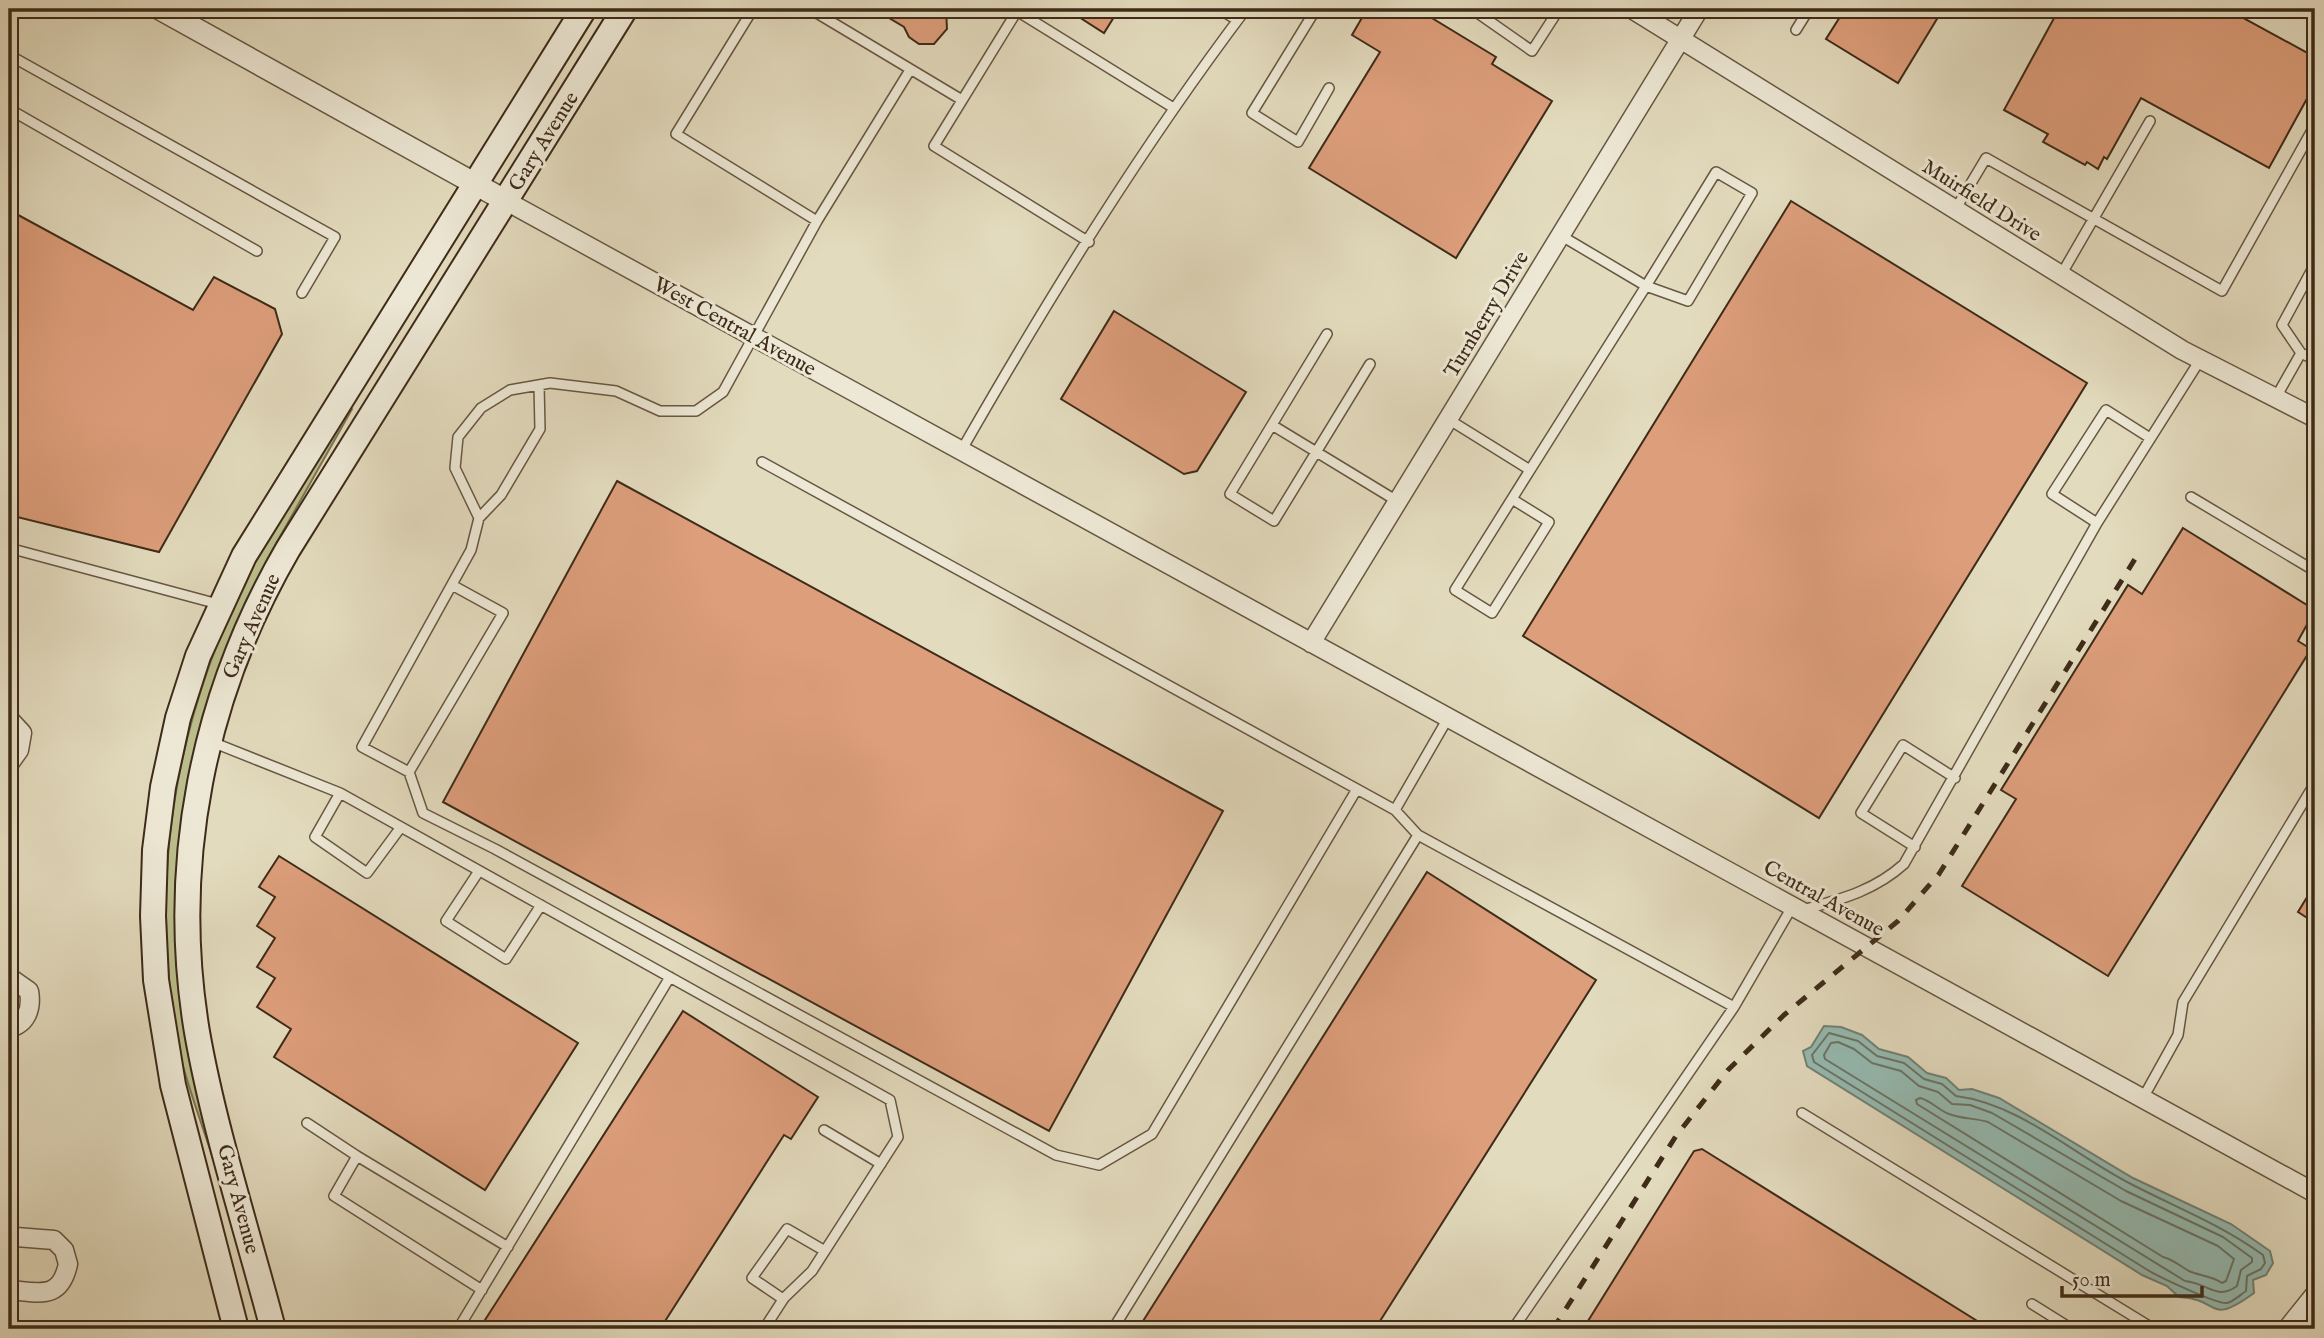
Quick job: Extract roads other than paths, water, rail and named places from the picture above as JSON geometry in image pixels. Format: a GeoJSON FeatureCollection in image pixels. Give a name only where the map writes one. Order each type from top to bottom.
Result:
{"type":"FeatureCollection","features":[{"type":"Feature","properties":{"kind":"main road","name":"Gary Avenue"},"geometry":{"type":"LineString","coordinates":[[236,1329],[165,1045],[156,981],[153,916],[157,838],[171,751],[186,692],[220,604],[261,527],[584,9]]}},
{"type":"Feature","properties":{"kind":"main road","name":"Gary Avenue"},"geometry":{"type":"LineString","coordinates":[[273,1329],[206,1072],[193,1004],[188,947],[188,864],[209,741],[229,673],[266,588],[625,9]]}},
{"type":"Feature","properties":{"kind":"street","name":"West Central Avenue"},"geometry":{"type":"LineString","coordinates":[[160,9],[1311,643]]}},
{"type":"Feature","properties":{"kind":"street","name":"Muirfield Drive"},"geometry":{"type":"LineString","coordinates":[[1632,9],[2200,360],[2315,418]]}},
{"type":"Feature","properties":{"kind":"street","name":"Turnberry Drive"},"geometry":{"type":"LineString","coordinates":[[1311,643],[1699,9]]}},
{"type":"Feature","properties":{"kind":"street","name":"Central Avenue"},"geometry":{"type":"LineString","coordinates":[[1311,643],[2315,1194]]}},
{"type":"Feature","properties":{"kind":"street"},"geometry":{"type":"LineString","coordinates":[[9,719],[22,733],[19,750],[9,764]]}},
{"type":"Feature","properties":{"kind":"street"},"geometry":{"type":"LineString","coordinates":[[9,977],[29,991],[31,1004],[18,1026],[9,1028]]}},
{"type":"Feature","properties":{"kind":"street"},"geometry":{"type":"LineString","coordinates":[[9,1239],[54,1240],[64,1250],[68,1265],[59,1287],[50,1293],[9,1290]]}},
{"type":"Feature","properties":{"kind":"street"},"geometry":{"type":"LineString","coordinates":[[2287,1329],[2315,1294]]}},
{"type":"Feature","properties":{"kind":"lane"},"geometry":{"type":"LineString","coordinates":[[753,9],[676,134],[817,221]]}},
{"type":"Feature","properties":{"kind":"lane"},"geometry":{"type":"LineString","coordinates":[[810,9],[962,100]]}},
{"type":"Feature","properties":{"kind":"lane"},"geometry":{"type":"LineString","coordinates":[[1219,9],[1237,20]]}},
{"type":"Feature","properties":{"kind":"lane"},"geometry":{"type":"LineString","coordinates":[[961,451],[1026,339],[1172,107],[1246,9]]}},
{"type":"Feature","properties":{"kind":"lane"},"geometry":{"type":"LineString","coordinates":[[1316,9],[1252,113],[1298,142],[1329,88]]}},
{"type":"Feature","properties":{"kind":"lane"},"geometry":{"type":"LineString","coordinates":[[1472,9],[1532,51],[1559,9]]}},
{"type":"Feature","properties":{"kind":"lane"},"geometry":{"type":"LineString","coordinates":[[1796,30],[1809,9]]}},
{"type":"Feature","properties":{"kind":"lane"},"geometry":{"type":"LineString","coordinates":[[1089,242],[934,146],[962,100],[1017,11],[1172,107]]}},
{"type":"Feature","properties":{"kind":"lane"},"geometry":{"type":"LineString","coordinates":[[9,55],[335,237],[302,293]]}},
{"type":"Feature","properties":{"kind":"lane"},"geometry":{"type":"LineString","coordinates":[[479,518],[455,468],[458,437],[481,408],[510,390],[550,383],[616,391],[660,411],[696,411],[723,391],[817,221],[910,70]]}},
{"type":"Feature","properties":{"kind":"lane"},"geometry":{"type":"LineString","coordinates":[[9,109],[257,251]]}},
{"type":"Feature","properties":{"kind":"lane"},"geometry":{"type":"LineString","coordinates":[[2061,275],[2150,121]]}},
{"type":"Feature","properties":{"kind":"lane"},"geometry":{"type":"LineString","coordinates":[[1955,210],[1986,158],[2222,291],[2315,125]]}},
{"type":"Feature","properties":{"kind":"lane"},"geometry":{"type":"LineString","coordinates":[[1512,499],[1549,522],[1492,613],[1455,590],[1530,470],[1646,286],[1716,172],[1752,193],[1688,301],[1646,286],[1560,235]]}},
{"type":"Feature","properties":{"kind":"lane"},"geometry":{"type":"LineString","coordinates":[[2315,264],[2282,325],[2301,353],[2315,360]]}},
{"type":"Feature","properties":{"kind":"lane"},"geometry":{"type":"LineString","coordinates":[[1327,334],[1230,494],[1274,521],[1370,364]]}},
{"type":"Feature","properties":{"kind":"lane"},"geometry":{"type":"LineString","coordinates":[[2275,399],[2301,353]]}},
{"type":"Feature","properties":{"kind":"lane"},"geometry":{"type":"LineString","coordinates":[[1513,1329],[1734,1007],[1796,909],[1866,891],[1885,881],[1904,864],[2097,523],[2200,360]]}},
{"type":"Feature","properties":{"kind":"lane"},"geometry":{"type":"LineString","coordinates":[[539,385],[540,429],[501,495],[479,518],[471,550],[362,747],[409,772],[423,813],[495,849],[1056,1154],[1099,1165],[1152,1134],[1357,789]]}},
{"type":"Feature","properties":{"kind":"lane"},"geometry":{"type":"LineString","coordinates":[[2097,523],[2052,495],[2106,410],[2150,438]]}},
{"type":"Feature","properties":{"kind":"lane"},"geometry":{"type":"LineString","coordinates":[[1448,419],[1530,470]]}},
{"type":"Feature","properties":{"kind":"lane"},"geometry":{"type":"LineString","coordinates":[[1272,425],[1397,501]]}},
{"type":"Feature","properties":{"kind":"lane"},"geometry":{"type":"LineString","coordinates":[[762,462],[1395,810],[1418,835],[1734,1007]]}},
{"type":"Feature","properties":{"kind":"lane"},"geometry":{"type":"LineString","coordinates":[[2191,497],[2315,572]]}},
{"type":"Feature","properties":{"kind":"lane"},"geometry":{"type":"LineString","coordinates":[[9,548],[220,604]]}},
{"type":"Feature","properties":{"kind":"lane"},"geometry":{"type":"LineString","coordinates":[[409,772],[503,613],[452,585]]}},
{"type":"Feature","properties":{"kind":"lane"},"geometry":{"type":"LineString","coordinates":[[1395,810],[1448,718]]}},
{"type":"Feature","properties":{"kind":"lane"},"geometry":{"type":"LineString","coordinates":[[209,741],[340,793],[890,1100],[898,1137],[812,1271],[783,1299],[764,1329]]}},
{"type":"Feature","properties":{"kind":"lane"},"geometry":{"type":"LineString","coordinates":[[1915,847],[1861,813],[1903,746],[1955,778]]}},
{"type":"Feature","properties":{"kind":"lane"},"geometry":{"type":"LineString","coordinates":[[2143,1098],[2178,1035],[2183,1002],[2315,783]]}},
{"type":"Feature","properties":{"kind":"lane"},"geometry":{"type":"LineString","coordinates":[[340,793],[315,837],[367,873],[401,827]]}},
{"type":"Feature","properties":{"kind":"lane"},"geometry":{"type":"LineString","coordinates":[[1113,1329],[1418,835]]}},
{"type":"Feature","properties":{"kind":"lane"},"geometry":{"type":"LineString","coordinates":[[479,871],[446,921],[506,959],[541,905]]}},
{"type":"Feature","properties":{"kind":"lane"},"geometry":{"type":"LineString","coordinates":[[458,1329],[670,977]]}},
{"type":"Feature","properties":{"kind":"lane"},"geometry":{"type":"LineString","coordinates":[[1802,1113],[2151,1329]]}},
{"type":"Feature","properties":{"kind":"lane"},"geometry":{"type":"LineString","coordinates":[[307,1123],[508,1247]]}},
{"type":"Feature","properties":{"kind":"lane"},"geometry":{"type":"LineString","coordinates":[[824,1130],[881,1164]]}},
{"type":"Feature","properties":{"kind":"lane"},"geometry":{"type":"LineString","coordinates":[[358,1156],[334,1196],[482,1290]]}},
{"type":"Feature","properties":{"kind":"lane"},"geometry":{"type":"LineString","coordinates":[[783,1299],[752,1278],[787,1229],[825,1251]]}},
{"type":"Feature","properties":{"kind":"lane"},"geometry":{"type":"LineString","coordinates":[[2032,1304],[2072,1329]]}},
{"type":"Feature","properties":{"kind":"water"},"geometry":{"type":"Polygon","coordinates":[[[1824,1026],[1841,1027],[1862,1035],[1879,1049],[1908,1057],[1927,1073],[1946,1078],[1959,1090],[1972,1089],[1999,1098],[2133,1178],[2231,1224],[2270,1251],[2273,1263],[2266,1275],[2253,1280],[2254,1293],[2228,1308],[2221,1310],[2193,1299],[2179,1297],[2167,1286],[2142,1275],[1807,1066],[1803,1051],[1811,1047],[1824,1026]]]}},
{"type":"Feature","properties":{"kind":"railway"},"geometry":{"type":"LineString","coordinates":[[1553,1329],[1676,1136],[1728,1070],[1784,1015],[1898,921],[1939,874],[2135,559]]}}]}
